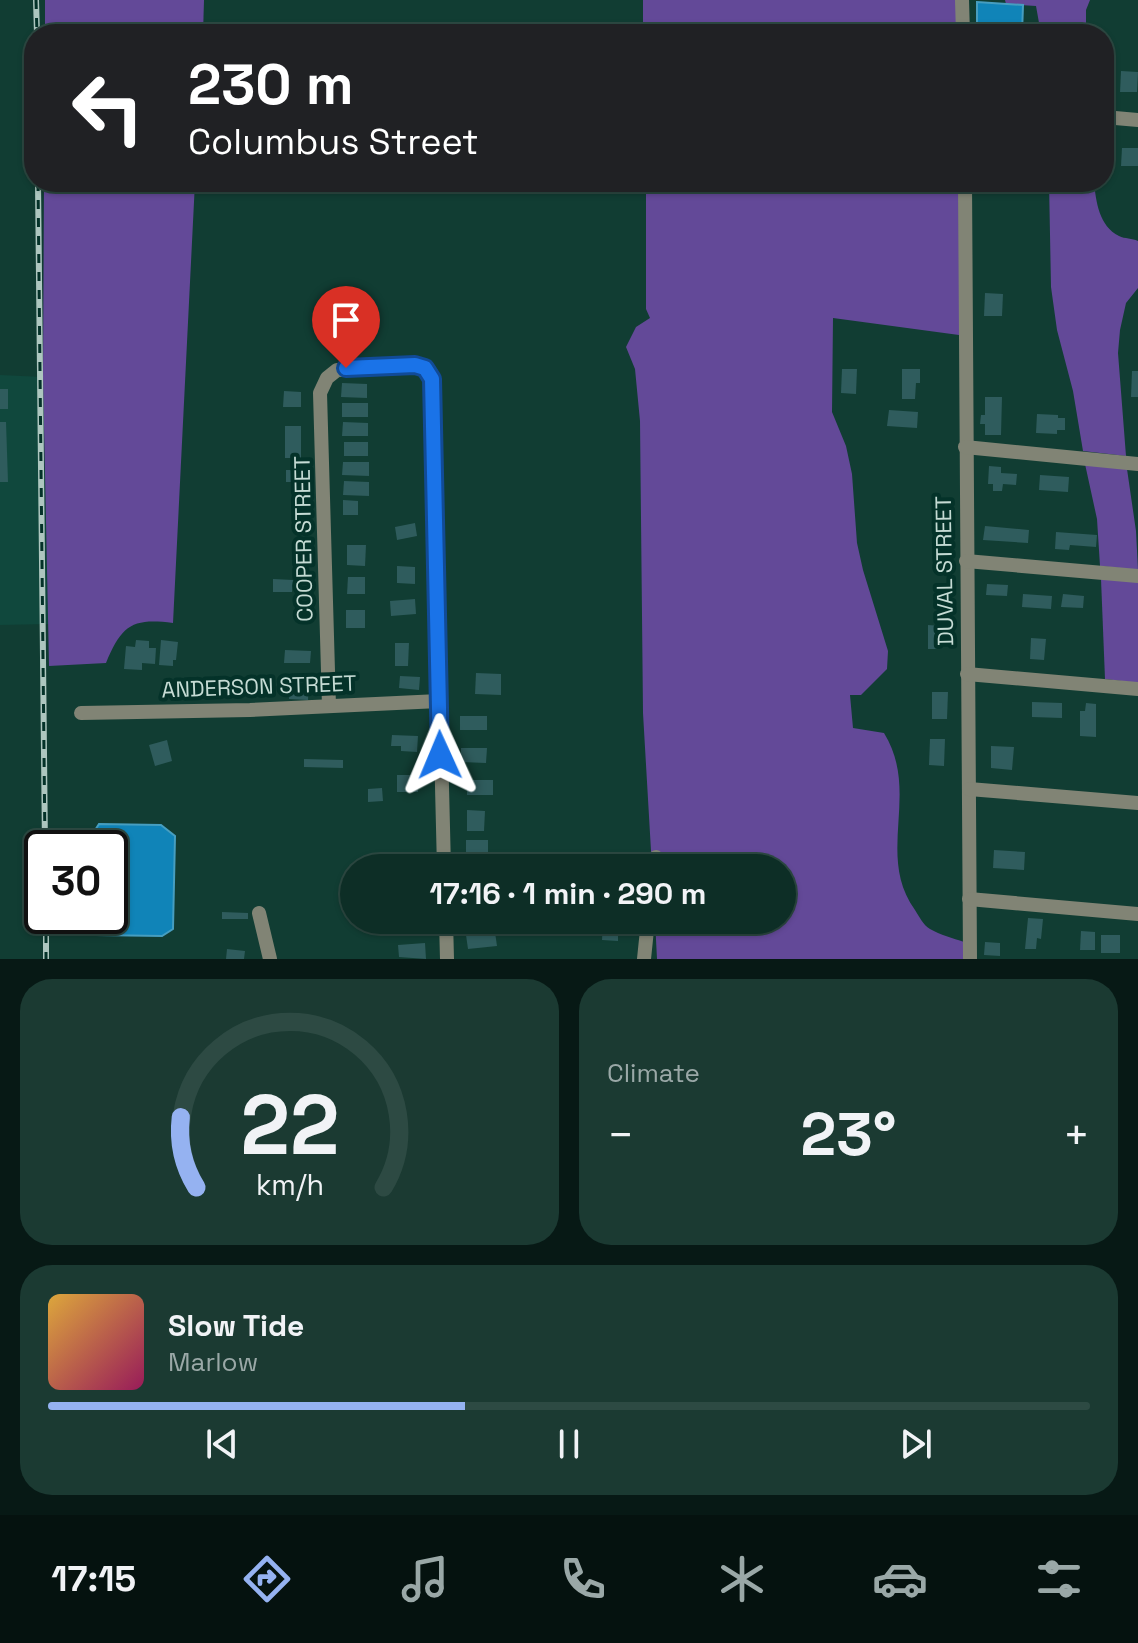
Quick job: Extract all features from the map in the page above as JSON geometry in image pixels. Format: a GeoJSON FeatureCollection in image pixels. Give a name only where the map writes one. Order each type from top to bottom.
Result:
{"type":"FeatureCollection","features":[{"type":"Feature","properties":{"kind":"street"},"geometry":{"type":"LineString","coordinates":[[962,0],[963,24]]}},
{"type":"Feature","properties":{"kind":"street"},"geometry":{"type":"LineString","coordinates":[[1114,118],[1138,120]]}},
{"type":"Feature","properties":{"kind":"street","name":"DUVAL STREET"},"geometry":{"type":"LineString","coordinates":[[965,192],[970,959]]}},
{"type":"Feature","properties":{"kind":"street","name":"COOPER STREET"},"geometry":{"type":"LineString","coordinates":[[329,706],[320,393],[330,375],[346,368],[415,365],[431,374],[439,701]]}},
{"type":"Feature","properties":{"kind":"street"},"geometry":{"type":"LineString","coordinates":[[965,447],[1138,464]]}},
{"type":"Feature","properties":{"kind":"street"},"geometry":{"type":"LineString","coordinates":[[966,561],[1138,576]]}},
{"type":"Feature","properties":{"kind":"street"},"geometry":{"type":"LineString","coordinates":[[967,674],[1138,689]]}},
{"type":"Feature","properties":{"kind":"street"},"geometry":{"type":"LineString","coordinates":[[439,701],[444,854]]}},
{"type":"Feature","properties":{"kind":"street","name":"ANDERSON STREET"},"geometry":{"type":"LineString","coordinates":[[81,713],[439,701]]}},
{"type":"Feature","properties":{"kind":"street"},"geometry":{"type":"LineString","coordinates":[[969,789],[1138,803]]}},
{"type":"Feature","properties":{"kind":"street"},"geometry":{"type":"LineString","coordinates":[[969,899],[1138,914]]}},
{"type":"Feature","properties":{"kind":"street"},"geometry":{"type":"LineString","coordinates":[[259,913],[270,959]]}},
{"type":"Feature","properties":{"kind":"street"},"geometry":{"type":"LineString","coordinates":[[446,934],[447,959]]}},
{"type":"Feature","properties":{"kind":"street"},"geometry":{"type":"LineString","coordinates":[[644,959],[647,934]]}},
{"type":"Feature","properties":{"kind":"shaded area"},"geometry":{"type":"Polygon","coordinates":[[[45,0],[204,0],[203,24],[45,24],[45,0]]]}},
{"type":"Feature","properties":{"kind":"shaded area"},"geometry":{"type":"Polygon","coordinates":[[[643,0],[956,0],[957,24],[643,24],[643,0]]]}},
{"type":"Feature","properties":{"kind":"shaded area"},"geometry":{"type":"Polygon","coordinates":[[[1005,0],[1090,0],[1086,24],[1039,24],[1036,6],[1006,4],[1005,0]]]}},
{"type":"Feature","properties":{"kind":"shaded area"},"geometry":{"type":"Polygon","coordinates":[[[44,192],[195,192],[173,623],[147,622],[130,627],[117,640],[106,663],[49,666],[43,377],[44,192]]]}},
{"type":"Feature","properties":{"kind":"shaded area"},"geometry":{"type":"Polygon","coordinates":[[[646,192],[959,192],[959,335],[833,318],[832,412],[846,446],[852,474],[857,543],[888,651],[887,669],[861,695],[850,695],[853,728],[884,733],[899,778],[897,845],[898,867],[904,889],[928,927],[964,942],[965,959],[657,959],[656,934],[796,934],[796,854],[651,854],[643,713],[640,421],[635,369],[626,347],[636,327],[650,318],[646,309],[646,192]]]}},
{"type":"Feature","properties":{"kind":"shaded area"},"geometry":{"type":"Polygon","coordinates":[[[1049,192],[1096,192],[1103,220],[1112,232],[1138,241],[1138,288],[1126,303],[1118,353],[1126,456],[1083,451],[1051,287],[1049,192]]]}},
{"type":"Feature","properties":{"kind":"shaded area"},"geometry":{"type":"Polygon","coordinates":[[[0,375],[43,377],[48,624],[0,625],[0,375]]]}},
{"type":"Feature","properties":{"kind":"shaded area"},"geometry":{"type":"Polygon","coordinates":[[[1085,464],[1127,469],[1138,570],[1100,566],[1097,519],[1085,464]]]}},
{"type":"Feature","properties":{"kind":"shaded area"},"geometry":{"type":"Polygon","coordinates":[[[1101,579],[1138,582],[1138,683],[1105,679],[1101,579]]]}},
{"type":"Feature","properties":{"kind":"water"},"geometry":{"type":"Polygon","coordinates":[[[977,2],[1023,5],[1022,24],[977,24],[977,2]]]}},
{"type":"Feature","properties":{"kind":"water"},"geometry":{"type":"Polygon","coordinates":[[[99,824],[161,825],[175,836],[173,929],[162,936],[95,934],[128,934],[128,830],[95,830],[99,824]]]}},
{"type":"Feature","properties":{"kind":"building"},"geometry":{"type":"Polygon","coordinates":[[[1121,71],[1138,72],[1137,92],[1120,92],[1121,71]]]}},
{"type":"Feature","properties":{"kind":"building"},"geometry":{"type":"Polygon","coordinates":[[[1122,148],[1138,148],[1138,166],[1121,166],[1122,148]]]}},
{"type":"Feature","properties":{"kind":"building"},"geometry":{"type":"Polygon","coordinates":[[[985,293],[1003,294],[1002,316],[984,316],[985,293]]]}},
{"type":"Feature","properties":{"kind":"building"},"geometry":{"type":"Polygon","coordinates":[[[842,369],[857,369],[856,394],[841,393],[842,369]]]}},
{"type":"Feature","properties":{"kind":"building"},"geometry":{"type":"Polygon","coordinates":[[[902,369],[920,369],[915,399],[902,399],[902,369]]]}},
{"type":"Feature","properties":{"kind":"building"},"geometry":{"type":"Polygon","coordinates":[[[1132,371],[1138,371],[1138,397],[1131,397],[1132,371]]]}},
{"type":"Feature","properties":{"kind":"building"},"geometry":{"type":"Polygon","coordinates":[[[342,383],[367,384],[367,398],[341,397],[342,383]]]}},
{"type":"Feature","properties":{"kind":"building"},"geometry":{"type":"Polygon","coordinates":[[[0,389],[8,389],[8,409],[0,409],[0,389]]]}},
{"type":"Feature","properties":{"kind":"building"},"geometry":{"type":"Polygon","coordinates":[[[284,391],[301,392],[301,407],[283,407],[284,391]]]}},
{"type":"Feature","properties":{"kind":"building"},"geometry":{"type":"Polygon","coordinates":[[[985,397],[1002,397],[1001,435],[985,435],[985,424],[980,424],[981,415],[985,415],[985,397]]]}},
{"type":"Feature","properties":{"kind":"building"},"geometry":{"type":"Polygon","coordinates":[[[342,403],[368,403],[368,417],[342,417],[342,403]]]}},
{"type":"Feature","properties":{"kind":"building"},"geometry":{"type":"Polygon","coordinates":[[[889,410],[918,412],[917,428],[887,426],[889,410]]]}},
{"type":"Feature","properties":{"kind":"building"},"geometry":{"type":"Polygon","coordinates":[[[1037,414],[1065,418],[1065,430],[1057,430],[1057,434],[1036,433],[1037,414]]]}},
{"type":"Feature","properties":{"kind":"building"},"geometry":{"type":"Polygon","coordinates":[[[0,422],[6,422],[8,482],[0,482],[0,422]]]}},
{"type":"Feature","properties":{"kind":"building"},"geometry":{"type":"Polygon","coordinates":[[[343,422],[368,423],[368,436],[342,436],[343,422]]]}},
{"type":"Feature","properties":{"kind":"building"},"geometry":{"type":"Polygon","coordinates":[[[285,426],[301,426],[301,458],[285,458],[285,426]]]}},
{"type":"Feature","properties":{"kind":"building"},"geometry":{"type":"Polygon","coordinates":[[[344,442],[368,442],[368,456],[344,456],[344,442]]]}},
{"type":"Feature","properties":{"kind":"building"},"geometry":{"type":"Polygon","coordinates":[[[343,462],[369,462],[369,476],[342,475],[343,462]]]}},
{"type":"Feature","properties":{"kind":"building"},"geometry":{"type":"Polygon","coordinates":[[[989,466],[1001,467],[1001,473],[1017,474],[1016,485],[1003,484],[1002,491],[993,491],[993,484],[988,484],[989,466]]]}},
{"type":"Feature","properties":{"kind":"building"},"geometry":{"type":"Polygon","coordinates":[[[286,470],[302,470],[301,482],[286,482],[286,470]]]}},
{"type":"Feature","properties":{"kind":"building"},"geometry":{"type":"Polygon","coordinates":[[[1040,475],[1069,477],[1068,492],[1039,490],[1040,475]]]}},
{"type":"Feature","properties":{"kind":"building"},"geometry":{"type":"Polygon","coordinates":[[[344,481],[369,482],[369,496],[343,495],[344,481]]]}},
{"type":"Feature","properties":{"kind":"building"},"geometry":{"type":"Polygon","coordinates":[[[343,500],[358,501],[358,515],[343,515],[343,500]]]}},
{"type":"Feature","properties":{"kind":"building"},"geometry":{"type":"Polygon","coordinates":[[[415,523],[417,536],[397,540],[395,527],[415,523]]]}},
{"type":"Feature","properties":{"kind":"building"},"geometry":{"type":"Polygon","coordinates":[[[985,526],[1029,530],[1028,543],[983,540],[985,526]]]}},
{"type":"Feature","properties":{"kind":"building"},"geometry":{"type":"Polygon","coordinates":[[[1056,532],[1097,535],[1096,547],[1070,545],[1069,550],[1055,549],[1056,532]]]}},
{"type":"Feature","properties":{"kind":"building"},"geometry":{"type":"Polygon","coordinates":[[[297,541],[312,541],[312,556],[297,556],[297,541]]]}},
{"type":"Feature","properties":{"kind":"building"},"geometry":{"type":"Polygon","coordinates":[[[347,545],[366,545],[365,566],[347,565],[347,545]]]}},
{"type":"Feature","properties":{"kind":"building"},"geometry":{"type":"Polygon","coordinates":[[[397,566],[415,567],[415,584],[397,583],[397,566]]]}},
{"type":"Feature","properties":{"kind":"building"},"geometry":{"type":"Polygon","coordinates":[[[348,577],[365,577],[365,594],[347,594],[348,577]]]}},
{"type":"Feature","properties":{"kind":"building"},"geometry":{"type":"Polygon","coordinates":[[[273,579],[293,580],[292,592],[273,592],[273,579]]]}},
{"type":"Feature","properties":{"kind":"building"},"geometry":{"type":"Polygon","coordinates":[[[987,584],[1008,585],[1007,596],[986,595],[987,584]]]}},
{"type":"Feature","properties":{"kind":"building"},"geometry":{"type":"Polygon","coordinates":[[[1023,594],[1052,596],[1051,609],[1022,607],[1023,594]]]}},
{"type":"Feature","properties":{"kind":"building"},"geometry":{"type":"Polygon","coordinates":[[[1063,594],[1084,596],[1083,608],[1061,607],[1063,594]]]}},
{"type":"Feature","properties":{"kind":"building"},"geometry":{"type":"Polygon","coordinates":[[[415,599],[416,614],[391,616],[390,601],[415,599]]]}},
{"type":"Feature","properties":{"kind":"building"},"geometry":{"type":"Polygon","coordinates":[[[346,610],[365,610],[365,628],[346,628],[346,610]]]}},
{"type":"Feature","properties":{"kind":"building"},"geometry":{"type":"Polygon","coordinates":[[[928,625],[941,626],[940,649],[928,649],[928,625]]]}},
{"type":"Feature","properties":{"kind":"building"},"geometry":{"type":"Polygon","coordinates":[[[1031,638],[1046,639],[1044,660],[1030,659],[1031,638]]]}},
{"type":"Feature","properties":{"kind":"building"},"geometry":{"type":"Polygon","coordinates":[[[136,640],[149,641],[149,648],[156,648],[155,664],[142,663],[142,670],[124,669],[126,646],[135,647],[136,640]]]}},
{"type":"Feature","properties":{"kind":"building"},"geometry":{"type":"Polygon","coordinates":[[[161,640],[178,642],[173,666],[159,665],[161,640]]]}},
{"type":"Feature","properties":{"kind":"building"},"geometry":{"type":"Polygon","coordinates":[[[395,643],[409,643],[408,666],[395,666],[395,643]]]}},
{"type":"Feature","properties":{"kind":"building"},"geometry":{"type":"Polygon","coordinates":[[[285,650],[311,651],[310,663],[284,663],[285,650]]]}},
{"type":"Feature","properties":{"kind":"building"},"geometry":{"type":"Polygon","coordinates":[[[476,673],[501,674],[501,695],[475,694],[476,673]]]}},
{"type":"Feature","properties":{"kind":"building"},"geometry":{"type":"Polygon","coordinates":[[[400,676],[420,677],[419,690],[399,688],[400,676]]]}},
{"type":"Feature","properties":{"kind":"building"},"geometry":{"type":"Polygon","coordinates":[[[290,678],[309,679],[308,700],[289,699],[290,678]]]}},
{"type":"Feature","properties":{"kind":"building"},"geometry":{"type":"Polygon","coordinates":[[[932,692],[948,692],[947,719],[932,719],[932,692]]]}},
{"type":"Feature","properties":{"kind":"building"},"geometry":{"type":"Polygon","coordinates":[[[1032,702],[1062,703],[1062,718],[1032,717],[1032,702]]]}},
{"type":"Feature","properties":{"kind":"building"},"geometry":{"type":"Polygon","coordinates":[[[1086,703],[1096,704],[1096,737],[1080,736],[1080,711],[1085,711],[1086,703]]]}},
{"type":"Feature","properties":{"kind":"building"},"geometry":{"type":"Polygon","coordinates":[[[460,716],[487,716],[487,730],[460,730],[460,716]]]}},
{"type":"Feature","properties":{"kind":"building"},"geometry":{"type":"Polygon","coordinates":[[[392,735],[418,736],[417,752],[401,751],[401,746],[391,746],[392,735]]]}},
{"type":"Feature","properties":{"kind":"building"},"geometry":{"type":"Polygon","coordinates":[[[930,739],[945,739],[944,766],[929,765],[930,739]]]}},
{"type":"Feature","properties":{"kind":"building"},"geometry":{"type":"Polygon","coordinates":[[[167,740],[172,761],[155,766],[149,745],[167,740]]]}},
{"type":"Feature","properties":{"kind":"building"},"geometry":{"type":"Polygon","coordinates":[[[991,746],[1014,747],[1012,770],[991,768],[991,746]]]}},
{"type":"Feature","properties":{"kind":"building"},"geometry":{"type":"Polygon","coordinates":[[[461,748],[487,748],[486,763],[461,762],[461,748]]]}},
{"type":"Feature","properties":{"kind":"building"},"geometry":{"type":"Polygon","coordinates":[[[304,759],[343,760],[343,768],[304,767],[304,759]]]}},
{"type":"Feature","properties":{"kind":"building"},"geometry":{"type":"Polygon","coordinates":[[[397,775],[419,775],[418,792],[397,792],[397,775]]]}},
{"type":"Feature","properties":{"kind":"building"},"geometry":{"type":"Polygon","coordinates":[[[467,780],[493,780],[493,795],[467,795],[467,780]]]}},
{"type":"Feature","properties":{"kind":"building"},"geometry":{"type":"Polygon","coordinates":[[[382,788],[383,801],[368,802],[368,789],[382,788]]]}},
{"type":"Feature","properties":{"kind":"building"},"geometry":{"type":"Polygon","coordinates":[[[467,810],[485,811],[484,831],[467,831],[467,810]]]}},
{"type":"Feature","properties":{"kind":"building"},"geometry":{"type":"Polygon","coordinates":[[[466,840],[488,840],[488,854],[466,854],[466,840]]]}},
{"type":"Feature","properties":{"kind":"building"},"geometry":{"type":"Polygon","coordinates":[[[994,850],[1025,852],[1024,870],[993,868],[994,850]]]}},
{"type":"Feature","properties":{"kind":"building"},"geometry":{"type":"Polygon","coordinates":[[[222,912],[248,913],[248,919],[222,919],[222,912]]]}},
{"type":"Feature","properties":{"kind":"building"},"geometry":{"type":"Polygon","coordinates":[[[1028,918],[1043,919],[1041,939],[1037,938],[1036,949],[1025,949],[1028,918]]]}},
{"type":"Feature","properties":{"kind":"building"},"geometry":{"type":"Polygon","coordinates":[[[1081,931],[1095,932],[1095,950],[1080,950],[1081,931]]]}},
{"type":"Feature","properties":{"kind":"building"},"geometry":{"type":"Polygon","coordinates":[[[495,934],[497,946],[468,949],[466,935],[495,934]]]}},
{"type":"Feature","properties":{"kind":"building"},"geometry":{"type":"Polygon","coordinates":[[[602,934],[618,934],[618,941],[602,940],[602,934]]]}},
{"type":"Feature","properties":{"kind":"building"},"geometry":{"type":"Polygon","coordinates":[[[1101,935],[1120,935],[1120,953],[1101,953],[1101,935]]]}},
{"type":"Feature","properties":{"kind":"building"},"geometry":{"type":"Polygon","coordinates":[[[985,942],[1000,943],[1000,956],[984,955],[985,942]]]}},
{"type":"Feature","properties":{"kind":"building"},"geometry":{"type":"Polygon","coordinates":[[[425,943],[426,959],[399,957],[398,945],[425,943]]]}},
{"type":"Feature","properties":{"kind":"building"},"geometry":{"type":"Polygon","coordinates":[[[227,949],[245,951],[244,959],[226,959],[227,949]]]}},
{"type":"Feature","properties":{"kind":"railway"},"geometry":{"type":"LineString","coordinates":[[36,0],[37,24]]}},
{"type":"Feature","properties":{"kind":"railway"},"geometry":{"type":"LineString","coordinates":[[38,192],[45,830]]}},
{"type":"Feature","properties":{"kind":"railway"},"geometry":{"type":"LineString","coordinates":[[46,934],[46,959]]}},
{"type":"Feature","properties":{"kind":"route"},"geometry":{"type":"LineString","coordinates":[[346,368],[415,365],[429,371],[432,379],[440,755]]}}]}
